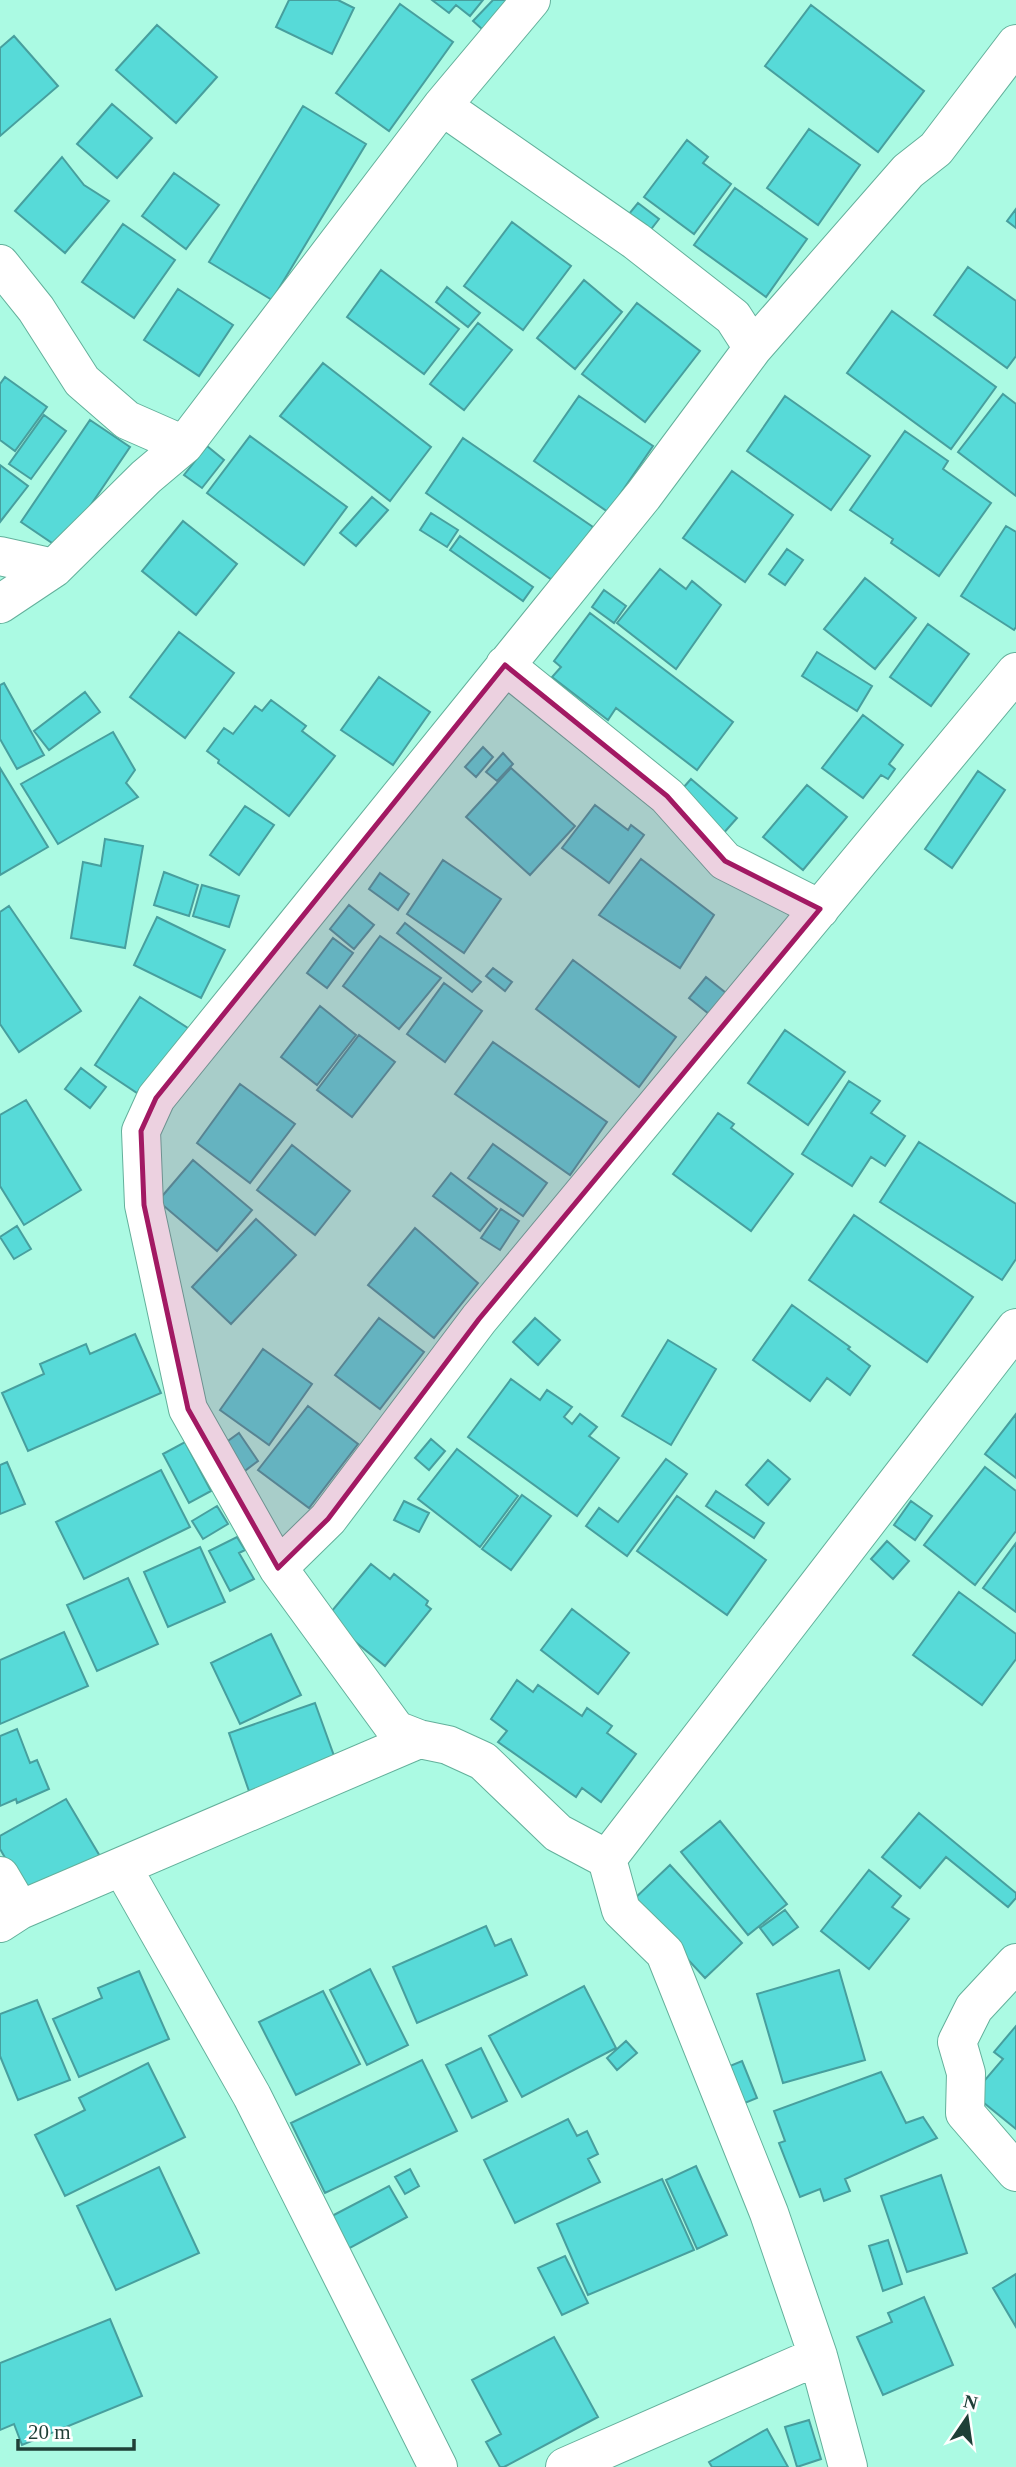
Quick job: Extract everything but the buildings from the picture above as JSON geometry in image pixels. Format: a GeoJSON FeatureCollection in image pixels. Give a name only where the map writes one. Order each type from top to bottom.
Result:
{"type":"FeatureCollection","features":[{"type":"Feature","properties":{"kind":"street"},"geometry":{"type":"LineString","coordinates":[[0,604],[54,568],[146,477],[184,446],[442,106],[531,0]]}},
{"type":"Feature","properties":{"kind":"street"},"geometry":{"type":"LineString","coordinates":[[848,2467],[818,2356],[769,2213],[665,1953],[621,1910],[607,1860],[558,1833],[483,1761],[448,1745],[419,1739],[396,1730],[278,1568],[188,1409],[144,1205],[141,1131],[156,1098],[643,496],[753,348],[908,170],[936,149],[1016,44]]}},
{"type":"Feature","properties":{"kind":"street"},"geometry":{"type":"LineString","coordinates":[[442,106],[647,250],[733,317],[753,348]]}},
{"type":"Feature","properties":{"kind":"street"},"geometry":{"type":"LineString","coordinates":[[0,264],[36,309],[82,381],[127,420],[184,446]]}},
{"type":"Feature","properties":{"kind":"street"},"geometry":{"type":"LineString","coordinates":[[0,556],[54,568]]}},
{"type":"Feature","properties":{"kind":"street"},"geometry":{"type":"LineString","coordinates":[[505,665],[667,796],[725,861],[820,909]]}},
{"type":"Feature","properties":{"kind":"street"},"geometry":{"type":"LineString","coordinates":[[278,1568],[328,1519],[478,1319],[1016,672]]}},
{"type":"Feature","properties":{"kind":"street"},"geometry":{"type":"LineString","coordinates":[[607,1860],[1016,1328]]}},
{"type":"Feature","properties":{"kind":"street"},"geometry":{"type":"LineString","coordinates":[[0,1876],[10,1917],[419,1739]]}},
{"type":"Feature","properties":{"kind":"street"},"geometry":{"type":"LineString","coordinates":[[122,1867],[252,2096],[438,2467]]}},
{"type":"Feature","properties":{"kind":"street"},"geometry":{"type":"LineString","coordinates":[[1016,1963],[974,2008],[957,2042],[966,2073],[965,2113],[1016,2172]]}},
{"type":"Feature","properties":{"kind":"street"},"geometry":{"type":"LineString","coordinates":[[565,2467],[818,2356]]}},
{"type":"Feature","properties":{"kind":"highlighted area"},"geometry":{"type":"Polygon","coordinates":[[[505,665],[667,796],[725,861],[820,909],[479,1319],[328,1519],[278,1568],[188,1409],[144,1205],[141,1131],[156,1098],[505,665]]]}}]}
